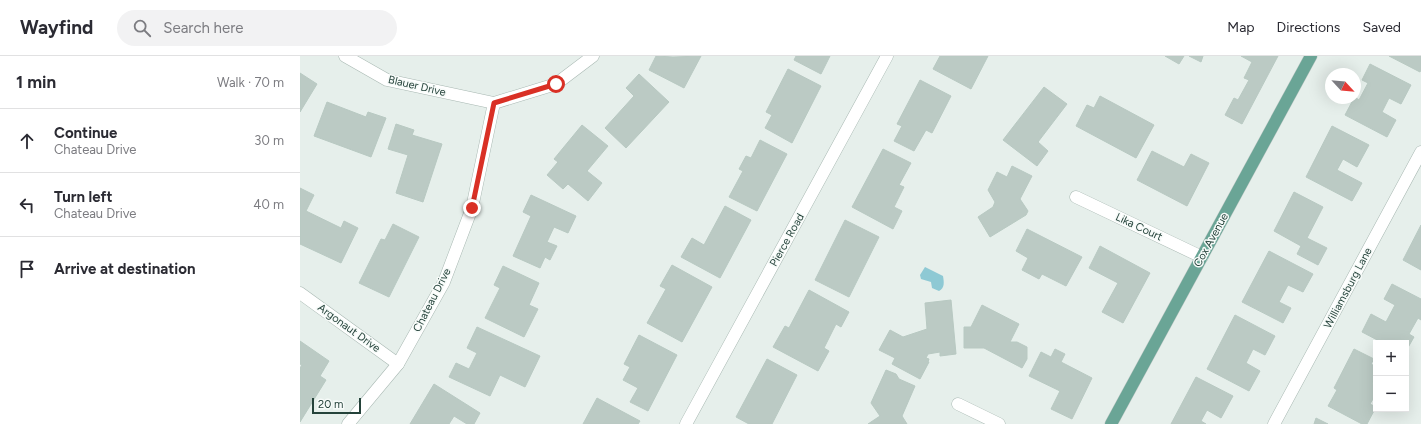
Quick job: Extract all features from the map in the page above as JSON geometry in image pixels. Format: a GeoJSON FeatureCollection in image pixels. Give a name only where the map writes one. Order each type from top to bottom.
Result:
{"type":"FeatureCollection","features":[{"type":"Feature","properties":{"kind":"main road","name":"Cox Avenue"},"geometry":{"type":"LineString","coordinates":[[1111,424],[1311,56]]}},
{"type":"Feature","properties":{"kind":"street","name":"Blauer Drive"},"geometry":{"type":"LineString","coordinates":[[345,56],[387,80],[494,103]]}},
{"type":"Feature","properties":{"kind":"street"},"geometry":{"type":"LineString","coordinates":[[494,103],[556,84],[593,56]]}},
{"type":"Feature","properties":{"kind":"street","name":"Pierce Road"},"geometry":{"type":"LineString","coordinates":[[686,424],[887,56]]}},
{"type":"Feature","properties":{"kind":"street","name":"Chateau Drive"},"geometry":{"type":"LineString","coordinates":[[348,424],[398,364],[444,282],[472,208],[494,103]]}},
{"type":"Feature","properties":{"kind":"street","name":"Williamsburg Lane"},"geometry":{"type":"LineString","coordinates":[[1274,424],[1421,152]]}},
{"type":"Feature","properties":{"kind":"street","name":"Lika Court"},"geometry":{"type":"LineString","coordinates":[[1076,197],[1202,257]]}},
{"type":"Feature","properties":{"kind":"street","name":"Argonaut Drive"},"geometry":{"type":"LineString","coordinates":[[300,292],[398,364]]}},
{"type":"Feature","properties":{"kind":"street"},"geometry":{"type":"LineString","coordinates":[[958,404],[999,424]]}},
{"type":"Feature","properties":{"kind":"water"},"geometry":{"type":"Polygon","coordinates":[[[925,267],[943,276],[944,283],[941,290],[939,291],[932,288],[931,282],[921,279],[920,275],[925,267]]]}},
{"type":"Feature","properties":{"kind":"building"},"geometry":{"type":"Polygon","coordinates":[[[656,56],[701,56],[684,88],[649,70],[656,56]]]}},
{"type":"Feature","properties":{"kind":"building"},"geometry":{"type":"Polygon","coordinates":[[[796,56],[830,56],[821,74],[794,60],[796,56]]]}},
{"type":"Feature","properties":{"kind":"building"},"geometry":{"type":"Polygon","coordinates":[[[940,56],[988,56],[971,89],[933,69],[940,56]]]}},
{"type":"Feature","properties":{"kind":"building"},"geometry":{"type":"Polygon","coordinates":[[[1165,56],[1184,56],[1179,64],[1165,56]]]}},
{"type":"Feature","properties":{"kind":"building"},"geometry":{"type":"Polygon","coordinates":[[[1189,56],[1203,56],[1201,62],[1189,56]]]}},
{"type":"Feature","properties":{"kind":"building"},"geometry":{"type":"Polygon","coordinates":[[[1241,56],[1278,56],[1242,124],[1225,115],[1234,98],[1238,100],[1249,80],[1244,78],[1252,62],[1241,56]]]}},
{"type":"Feature","properties":{"kind":"building"},"geometry":{"type":"Polygon","coordinates":[[[1389,56],[1421,56],[1421,70],[1420,72],[1389,56]]]}},
{"type":"Feature","properties":{"kind":"building"},"geometry":{"type":"Polygon","coordinates":[[[1370,64],[1411,85],[1401,104],[1389,98],[1382,112],[1396,120],[1387,137],[1345,115],[1351,104],[1361,104],[1361,96],[1368,83],[1362,80],[1370,64]]]}},
{"type":"Feature","properties":{"kind":"building"},"geometry":{"type":"Polygon","coordinates":[[[788,69],[821,86],[792,143],[765,128],[772,115],[766,112],[788,69]]]}},
{"type":"Feature","properties":{"kind":"building"},"geometry":{"type":"Polygon","coordinates":[[[300,73],[317,84],[300,112],[300,73]]]}},
{"type":"Feature","properties":{"kind":"building"},"geometry":{"type":"Polygon","coordinates":[[[639,74],[669,102],[626,148],[605,128],[634,96],[626,88],[639,74]]]}},
{"type":"Feature","properties":{"kind":"building"},"geometry":{"type":"Polygon","coordinates":[[[920,80],[951,96],[932,133],[926,130],[914,151],[894,141],[902,126],[897,124],[920,80]]]}},
{"type":"Feature","properties":{"kind":"building"},"geometry":{"type":"Polygon","coordinates":[[[1044,87],[1067,104],[1038,142],[1048,151],[1037,166],[1003,140],[1044,87]]]}},
{"type":"Feature","properties":{"kind":"building"},"geometry":{"type":"Polygon","coordinates":[[[1100,96],[1154,125],[1136,158],[1076,126],[1087,105],[1094,108],[1100,96]]]}},
{"type":"Feature","properties":{"kind":"building"},"geometry":{"type":"Polygon","coordinates":[[[327,102],[366,117],[368,112],[386,118],[371,157],[314,136],[327,102]]]}},
{"type":"Feature","properties":{"kind":"building"},"geometry":{"type":"Polygon","coordinates":[[[396,124],[414,130],[412,135],[442,144],[423,202],[396,193],[408,155],[388,149],[396,124]]]}},
{"type":"Feature","properties":{"kind":"building"},"geometry":{"type":"Polygon","coordinates":[[[582,125],[608,146],[587,171],[602,183],[588,201],[568,184],[563,189],[547,175],[558,162],[554,159],[582,125]]]}},
{"type":"Feature","properties":{"kind":"building"},"geometry":{"type":"Polygon","coordinates":[[[1332,126],[1369,145],[1357,167],[1343,159],[1337,170],[1362,183],[1352,201],[1306,177],[1332,126]]]}},
{"type":"Feature","properties":{"kind":"building"},"geometry":{"type":"Polygon","coordinates":[[[760,140],[787,154],[757,211],[729,197],[743,171],[739,169],[746,156],[751,158],[760,140]]]}},
{"type":"Feature","properties":{"kind":"building"},"geometry":{"type":"Polygon","coordinates":[[[883,149],[911,163],[899,185],[904,187],[894,207],[902,211],[893,229],[852,207],[883,149]]]}},
{"type":"Feature","properties":{"kind":"building"},"geometry":{"type":"Polygon","coordinates":[[[1152,151],[1184,167],[1191,154],[1209,163],[1187,206],[1137,180],[1152,151]]]}},
{"type":"Feature","properties":{"kind":"building"},"geometry":{"type":"Polygon","coordinates":[[[1012,166],[1032,176],[1020,199],[1028,211],[1026,215],[990,237],[978,217],[993,207],[995,202],[988,190],[997,172],[1007,177],[1012,166]]]}},
{"type":"Feature","properties":{"kind":"building"},"geometry":{"type":"Polygon","coordinates":[[[300,188],[314,195],[306,211],[341,228],[344,221],[358,228],[341,263],[300,244],[300,188]]]}},
{"type":"Feature","properties":{"kind":"building"},"geometry":{"type":"Polygon","coordinates":[[[1294,192],[1323,207],[1307,238],[1327,248],[1318,265],[1297,254],[1301,246],[1274,231],[1294,192]]]}},
{"type":"Feature","properties":{"kind":"building"},"geometry":{"type":"Polygon","coordinates":[[[531,195],[576,216],[568,233],[554,227],[547,242],[557,246],[550,260],[545,257],[540,268],[513,256],[531,216],[523,212],[531,195]]]}},
{"type":"Feature","properties":{"kind":"building"},"geometry":{"type":"Polygon","coordinates":[[[725,206],[751,220],[720,278],[681,257],[692,238],[704,245],[725,206]]]}},
{"type":"Feature","properties":{"kind":"building"},"geometry":{"type":"Polygon","coordinates":[[[845,220],[879,237],[849,297],[815,280],[845,220]]]}},
{"type":"Feature","properties":{"kind":"building"},"geometry":{"type":"Polygon","coordinates":[[[393,224],[419,237],[389,297],[359,283],[381,239],[385,240],[393,224]]]}},
{"type":"Feature","properties":{"kind":"building"},"geometry":{"type":"Polygon","coordinates":[[[1421,225],[1421,270],[1403,260],[1421,225]]]}},
{"type":"Feature","properties":{"kind":"building"},"geometry":{"type":"Polygon","coordinates":[[[1027,229],[1082,257],[1066,286],[1042,274],[1039,279],[1022,270],[1028,258],[1016,251],[1027,229]]]}},
{"type":"Feature","properties":{"kind":"building"},"geometry":{"type":"Polygon","coordinates":[[[1100,246],[1150,273],[1123,323],[1102,312],[1118,283],[1089,268],[1100,246]]]}},
{"type":"Feature","properties":{"kind":"building"},"geometry":{"type":"Polygon","coordinates":[[[1269,251],[1313,274],[1303,292],[1288,285],[1279,302],[1291,308],[1283,323],[1242,302],[1269,251]]]}},
{"type":"Feature","properties":{"kind":"building"},"geometry":{"type":"Polygon","coordinates":[[[672,265],[712,287],[682,342],[647,323],[666,289],[660,286],[672,265]]]}},
{"type":"Feature","properties":{"kind":"building"},"geometry":{"type":"Polygon","coordinates":[[[503,266],[539,283],[529,305],[538,309],[524,337],[485,318],[500,288],[494,285],[503,266]]]}},
{"type":"Feature","properties":{"kind":"building"},"geometry":{"type":"Polygon","coordinates":[[[1392,284],[1421,299],[1421,320],[1418,318],[1409,334],[1414,337],[1409,346],[1409,340],[1377,340],[1362,332],[1371,314],[1386,322],[1395,305],[1384,299],[1392,284]]]}},
{"type":"Feature","properties":{"kind":"building"},"geometry":{"type":"Polygon","coordinates":[[[809,290],[849,312],[841,327],[836,324],[824,348],[829,351],[818,371],[773,347],[785,326],[789,328],[809,290]]]}},
{"type":"Feature","properties":{"kind":"building"},"geometry":{"type":"Polygon","coordinates":[[[951,300],[956,354],[940,356],[940,352],[928,354],[926,358],[929,359],[929,362],[920,379],[892,364],[895,358],[879,350],[890,330],[903,337],[927,329],[925,303],[951,300]]]}},
{"type":"Feature","properties":{"kind":"building"},"geometry":{"type":"Polygon","coordinates":[[[982,305],[1019,324],[1010,342],[1017,342],[1027,347],[1027,359],[1022,368],[984,348],[964,348],[964,327],[971,327],[982,305]]]}},
{"type":"Feature","properties":{"kind":"building"},"geometry":{"type":"Polygon","coordinates":[[[1235,315],[1275,336],[1265,355],[1253,349],[1246,363],[1260,371],[1249,391],[1207,369],[1235,315]]]}},
{"type":"Feature","properties":{"kind":"building"},"geometry":{"type":"Polygon","coordinates":[[[477,327],[540,356],[525,387],[500,375],[490,396],[449,377],[456,363],[469,369],[477,353],[467,348],[477,327]]]}},
{"type":"Feature","properties":{"kind":"building"},"geometry":{"type":"Polygon","coordinates":[[[639,335],[677,355],[648,411],[630,402],[638,388],[623,380],[630,367],[624,364],[639,335]]]}},
{"type":"Feature","properties":{"kind":"building"},"geometry":{"type":"Polygon","coordinates":[[[300,341],[329,361],[320,376],[326,380],[300,422],[300,368],[302,365],[300,364],[300,341]]]}},
{"type":"Feature","properties":{"kind":"building"},"geometry":{"type":"Polygon","coordinates":[[[1055,349],[1065,354],[1061,362],[1092,378],[1072,419],[1051,409],[1060,391],[1029,376],[1041,352],[1051,357],[1055,349]]]}},
{"type":"Feature","properties":{"kind":"building"},"geometry":{"type":"Polygon","coordinates":[[[1354,349],[1373,358],[1371,364],[1373,365],[1373,399],[1370,404],[1373,406],[1373,412],[1367,424],[1362,424],[1328,406],[1337,390],[1334,388],[1354,349]]]}},
{"type":"Feature","properties":{"kind":"building"},"geometry":{"type":"Polygon","coordinates":[[[767,359],[797,375],[772,424],[749,424],[736,417],[767,359]]]}},
{"type":"Feature","properties":{"kind":"building"},"geometry":{"type":"Polygon","coordinates":[[[886,370],[896,374],[899,379],[915,386],[902,416],[907,424],[868,424],[880,416],[871,403],[886,370]]]}},
{"type":"Feature","properties":{"kind":"building"},"geometry":{"type":"Polygon","coordinates":[[[1196,377],[1233,396],[1221,418],[1207,410],[1201,421],[1206,424],[1171,424],[1196,377]]]}},
{"type":"Feature","properties":{"kind":"building"},"geometry":{"type":"Polygon","coordinates":[[[434,384],[480,413],[474,424],[467,424],[454,416],[449,424],[410,424],[434,384]]]}},
{"type":"Feature","properties":{"kind":"building"},"geometry":{"type":"Polygon","coordinates":[[[597,398],[640,421],[638,424],[583,424],[597,398]]]}},
{"type":"Feature","properties":{"kind":"building"},"geometry":{"type":"Polygon","coordinates":[[[1316,418],[1328,424],[1314,424],[1316,418]]]}},
{"type":"Feature","properties":{"kind":"route"},"geometry":{"type":"LineString","coordinates":[[472,208],[494,103],[556,84]]}}]}
